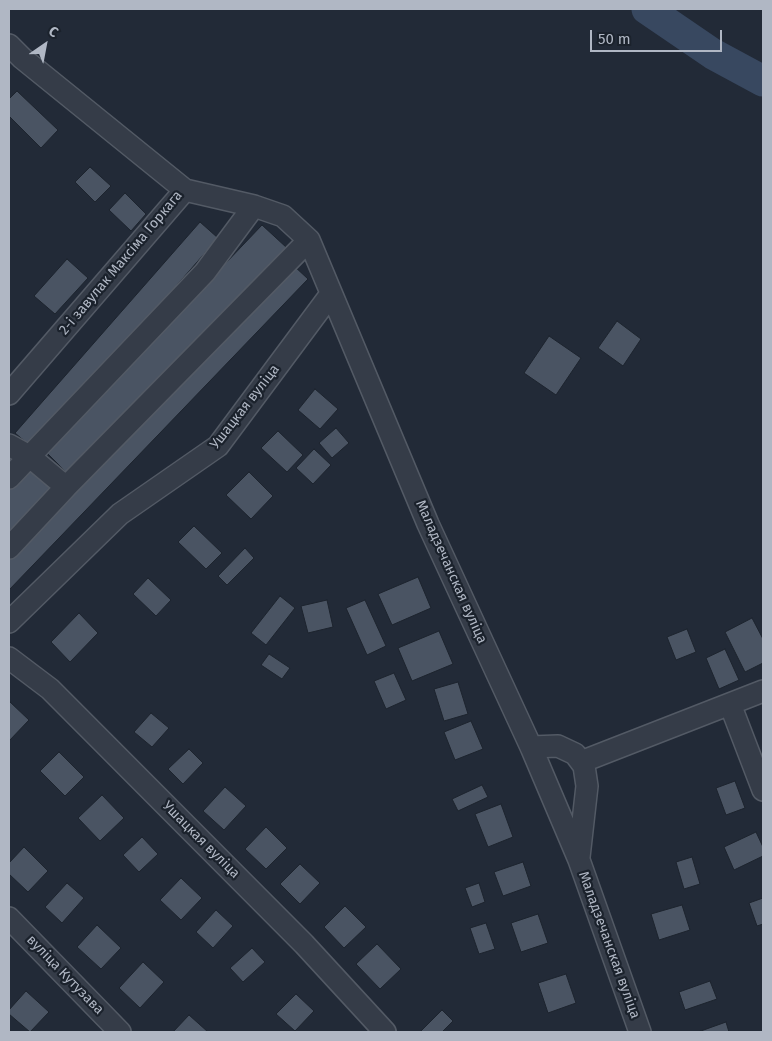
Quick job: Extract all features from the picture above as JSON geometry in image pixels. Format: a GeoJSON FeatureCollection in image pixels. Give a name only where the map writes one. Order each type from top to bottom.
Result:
{"type":"FeatureCollection","features":[{"type":"Feature","properties":{"kind":"street","name":"2-і завулак Максіма Горкага"},"geometry":{"type":"LineString","coordinates":[[9,45],[22,58],[185,190],[9,394]]}},
{"type":"Feature","properties":{"kind":"street","name":"Маладзечанская вуліца"},"geometry":{"type":"LineString","coordinates":[[185,190],[254,206],[283,216],[308,240],[428,524],[531,746],[578,860],[640,1032]]}},
{"type":"Feature","properties":{"kind":"street"},"geometry":{"type":"LineString","coordinates":[[9,478],[205,272],[254,206]]}},
{"type":"Feature","properties":{"kind":"street"},"geometry":{"type":"LineString","coordinates":[[9,548],[66,487],[308,240]]}},
{"type":"Feature","properties":{"kind":"street","name":"Ушацкая вуліца"},"geometry":{"type":"LineString","coordinates":[[9,622],[120,514],[218,446],[330,294]]}},
{"type":"Feature","properties":{"kind":"street"},"geometry":{"type":"LineString","coordinates":[[9,445],[29,456],[66,487]]}},
{"type":"Feature","properties":{"kind":"street","name":"Ушацкая вуліца"},"geometry":{"type":"LineString","coordinates":[[9,658],[50,689],[304,944],[385,1032]]}},
{"type":"Feature","properties":{"kind":"street"},"geometry":{"type":"LineString","coordinates":[[581,762],[763,691]]}},
{"type":"Feature","properties":{"kind":"street"},"geometry":{"type":"LineString","coordinates":[[730,704],[763,790]]}},
{"type":"Feature","properties":{"kind":"street"},"geometry":{"type":"LineString","coordinates":[[531,746],[558,746],[575,754],[584,766],[587,786],[578,860]]}},
{"type":"Feature","properties":{"kind":"street","name":"вуліца Кутузава"},"geometry":{"type":"LineString","coordinates":[[9,918],[120,1032]]}},
{"type":"Feature","properties":{"kind":"building"},"geometry":{"type":"Polygon","coordinates":[[[17,91],[58,130],[41,148],[9,116],[9,99],[17,91]]]}},
{"type":"Feature","properties":{"kind":"building"},"geometry":{"type":"Polygon","coordinates":[[[90,167],[111,186],[95,202],[75,182],[90,167]]]}},
{"type":"Feature","properties":{"kind":"building"},"geometry":{"type":"Polygon","coordinates":[[[125,193],[146,214],[131,231],[109,210],[125,193]]]}},
{"type":"Feature","properties":{"kind":"building"},"geometry":{"type":"Polygon","coordinates":[[[200,222],[218,238],[34,449],[15,433],[200,222]]]}},
{"type":"Feature","properties":{"kind":"building"},"geometry":{"type":"Polygon","coordinates":[[[262,225],[287,248],[70,476],[46,452],[262,225]]]}},
{"type":"Feature","properties":{"kind":"building"},"geometry":{"type":"Polygon","coordinates":[[[67,259],[88,278],[55,314],[34,296],[67,259]]]}},
{"type":"Feature","properties":{"kind":"building"},"geometry":{"type":"Polygon","coordinates":[[[293,265],[308,279],[9,590],[9,560],[293,265]]]}},
{"type":"Feature","properties":{"kind":"building"},"geometry":{"type":"Polygon","coordinates":[[[617,321],[641,339],[623,366],[598,348],[617,321]]]}},
{"type":"Feature","properties":{"kind":"building"},"geometry":{"type":"Polygon","coordinates":[[[549,336],[581,358],[556,395],[524,373],[549,336]]]}},
{"type":"Feature","properties":{"kind":"building"},"geometry":{"type":"Polygon","coordinates":[[[315,389],[338,409],[320,429],[298,410],[315,389]]]}},
{"type":"Feature","properties":{"kind":"building"},"geometry":{"type":"Polygon","coordinates":[[[336,428],[349,443],[332,458],[319,443],[336,428]]]}},
{"type":"Feature","properties":{"kind":"building"},"geometry":{"type":"Polygon","coordinates":[[[278,431],[303,455],[287,472],[261,448],[278,431]]]}},
{"type":"Feature","properties":{"kind":"building"},"geometry":{"type":"Polygon","coordinates":[[[314,449],[331,465],[313,484],[296,468],[314,449]]]}},
{"type":"Feature","properties":{"kind":"building"},"geometry":{"type":"Polygon","coordinates":[[[28,467],[55,493],[9,542],[9,488],[28,467]]]}},
{"type":"Feature","properties":{"kind":"building"},"geometry":{"type":"Polygon","coordinates":[[[249,472],[273,496],[251,519],[226,495],[249,472]]]}},
{"type":"Feature","properties":{"kind":"building"},"geometry":{"type":"Polygon","coordinates":[[[194,526],[222,553],[206,569],[178,542],[194,526]]]}},
{"type":"Feature","properties":{"kind":"building"},"geometry":{"type":"Polygon","coordinates":[[[245,548],[254,558],[227,585],[218,576],[245,548]]]}},
{"type":"Feature","properties":{"kind":"building"},"geometry":{"type":"Polygon","coordinates":[[[418,577],[431,608],[392,625],[378,594],[418,577]]]}},
{"type":"Feature","properties":{"kind":"building"},"geometry":{"type":"Polygon","coordinates":[[[148,578],[171,600],[156,616],[133,594],[148,578]]]}},
{"type":"Feature","properties":{"kind":"building"},"geometry":{"type":"Polygon","coordinates":[[[280,596],[295,608],[266,645],[251,633],[280,596]]]}},
{"type":"Feature","properties":{"kind":"building"},"geometry":{"type":"Polygon","coordinates":[[[327,600],[333,627],[308,633],[301,606],[327,600]]]}},
{"type":"Feature","properties":{"kind":"building"},"geometry":{"type":"Polygon","coordinates":[[[365,600],[386,646],[367,655],[346,608],[365,600]]]}},
{"type":"Feature","properties":{"kind":"building"},"geometry":{"type":"Polygon","coordinates":[[[79,613],[98,633],[70,662],[51,642],[79,613]]]}},
{"type":"Feature","properties":{"kind":"building"},"geometry":{"type":"Polygon","coordinates":[[[752,618],[763,639],[763,663],[745,672],[725,632],[752,618]]]}},
{"type":"Feature","properties":{"kind":"building"},"geometry":{"type":"Polygon","coordinates":[[[687,629],[696,652],[676,660],[667,637],[687,629]]]}},
{"type":"Feature","properties":{"kind":"building"},"geometry":{"type":"Polygon","coordinates":[[[439,631],[453,664],[412,681],[398,648],[439,631]]]}},
{"type":"Feature","properties":{"kind":"building"},"geometry":{"type":"Polygon","coordinates":[[[725,649],[739,680],[719,689],[706,658],[725,649]]]}},
{"type":"Feature","properties":{"kind":"building"},"geometry":{"type":"Polygon","coordinates":[[[269,654],[290,668],[282,679],[261,665],[269,654]]]}},
{"type":"Feature","properties":{"kind":"building"},"geometry":{"type":"Polygon","coordinates":[[[394,673],[406,700],[386,709],[374,681],[394,673]]]}},
{"type":"Feature","properties":{"kind":"building"},"geometry":{"type":"Polygon","coordinates":[[[458,682],[468,714],[444,721],[434,689],[458,682]]]}},
{"type":"Feature","properties":{"kind":"building"},"geometry":{"type":"Polygon","coordinates":[[[10,702],[29,720],[9,741],[9,704],[10,702]]]}},
{"type":"Feature","properties":{"kind":"building"},"geometry":{"type":"Polygon","coordinates":[[[151,713],[169,728],[152,747],[134,732],[151,713]]]}},
{"type":"Feature","properties":{"kind":"building"},"geometry":{"type":"Polygon","coordinates":[[[471,721],[483,749],[455,760],[444,732],[471,721]]]}},
{"type":"Feature","properties":{"kind":"building"},"geometry":{"type":"Polygon","coordinates":[[[189,749],[203,763],[183,784],[168,769],[189,749]]]}},
{"type":"Feature","properties":{"kind":"building"},"geometry":{"type":"Polygon","coordinates":[[[59,752],[84,777],[65,796],[40,771],[59,752]]]}},
{"type":"Feature","properties":{"kind":"building"},"geometry":{"type":"Polygon","coordinates":[[[735,781],[745,808],[726,815],[716,788],[735,781]]]}},
{"type":"Feature","properties":{"kind":"building"},"geometry":{"type":"Polygon","coordinates":[[[482,785],[488,797],[458,811],[452,799],[482,785]]]}},
{"type":"Feature","properties":{"kind":"building"},"geometry":{"type":"Polygon","coordinates":[[[225,787],[246,806],[224,830],[203,811],[225,787]]]}},
{"type":"Feature","properties":{"kind":"building"},"geometry":{"type":"Polygon","coordinates":[[[102,795],[124,818],[100,841],[78,818],[102,795]]]}},
{"type":"Feature","properties":{"kind":"building"},"geometry":{"type":"Polygon","coordinates":[[[501,804],[513,837],[488,847],[475,814],[501,804]]]}},
{"type":"Feature","properties":{"kind":"building"},"geometry":{"type":"Polygon","coordinates":[[[266,827],[287,848],[266,869],[245,849],[266,827]]]}},
{"type":"Feature","properties":{"kind":"building"},"geometry":{"type":"Polygon","coordinates":[[[756,832],[763,847],[763,856],[734,870],[724,847],[756,832]]]}},
{"type":"Feature","properties":{"kind":"building"},"geometry":{"type":"Polygon","coordinates":[[[142,837],[158,854],[139,872],[123,855],[142,837]]]}},
{"type":"Feature","properties":{"kind":"building"},"geometry":{"type":"Polygon","coordinates":[[[24,847],[48,871],[28,892],[9,874],[9,863],[24,847]]]}},
{"type":"Feature","properties":{"kind":"building"},"geometry":{"type":"Polygon","coordinates":[[[692,857],[700,884],[684,889],[676,862],[692,857]]]}},
{"type":"Feature","properties":{"kind":"building"},"geometry":{"type":"Polygon","coordinates":[[[523,862],[531,886],[503,896],[494,872],[523,862]]]}},
{"type":"Feature","properties":{"kind":"building"},"geometry":{"type":"Polygon","coordinates":[[[300,864],[320,883],[300,904],[280,884],[300,864]]]}},
{"type":"Feature","properties":{"kind":"building"},"geometry":{"type":"Polygon","coordinates":[[[181,878],[202,898],[181,920],[160,900],[181,878]]]}},
{"type":"Feature","properties":{"kind":"building"},"geometry":{"type":"Polygon","coordinates":[[[67,883],[84,898],[62,923],[45,907],[67,883]]]}},
{"type":"Feature","properties":{"kind":"building"},"geometry":{"type":"Polygon","coordinates":[[[479,883],[485,902],[472,907],[465,888],[479,883]]]}},
{"type":"Feature","properties":{"kind":"building"},"geometry":{"type":"Polygon","coordinates":[[[763,898],[763,924],[757,926],[749,903],[763,898]]]}},
{"type":"Feature","properties":{"kind":"building"},"geometry":{"type":"Polygon","coordinates":[[[682,905],[690,930],[659,940],[651,914],[682,905]]]}},
{"type":"Feature","properties":{"kind":"building"},"geometry":{"type":"Polygon","coordinates":[[[345,906],[366,927],[344,948],[324,927],[345,906]]]}},
{"type":"Feature","properties":{"kind":"building"},"geometry":{"type":"Polygon","coordinates":[[[216,910],[233,926],[213,948],[196,932],[216,910]]]}},
{"type":"Feature","properties":{"kind":"building"},"geometry":{"type":"Polygon","coordinates":[[[538,914],[548,943],[521,952],[511,923],[538,914]]]}},
{"type":"Feature","properties":{"kind":"building"},"geometry":{"type":"Polygon","coordinates":[[[486,923],[495,949],[479,954],[470,928],[486,923]]]}},
{"type":"Feature","properties":{"kind":"building"},"geometry":{"type":"Polygon","coordinates":[[[97,925],[121,948],[101,969],[77,947],[97,925]]]}},
{"type":"Feature","properties":{"kind":"building"},"geometry":{"type":"Polygon","coordinates":[[[377,944],[401,969],[380,989],[356,964],[377,944]]]}},
{"type":"Feature","properties":{"kind":"building"},"geometry":{"type":"Polygon","coordinates":[[[252,948],[265,962],[243,982],[230,968],[252,948]]]}},
{"type":"Feature","properties":{"kind":"building"},"geometry":{"type":"Polygon","coordinates":[[[143,962],[164,982],[140,1008],[119,988],[143,962]]]}},
{"type":"Feature","properties":{"kind":"building"},"geometry":{"type":"Polygon","coordinates":[[[566,974],[576,1003],[548,1013],[538,983],[566,974]]]}},
{"type":"Feature","properties":{"kind":"building"},"geometry":{"type":"Polygon","coordinates":[[[710,981],[717,999],[685,1010],[679,992],[710,981]]]}},
{"type":"Feature","properties":{"kind":"building"},"geometry":{"type":"Polygon","coordinates":[[[26,991],[49,1012],[30,1032],[9,1014],[9,1010],[26,991]]]}},
{"type":"Feature","properties":{"kind":"building"},"geometry":{"type":"Polygon","coordinates":[[[296,994],[314,1011],[295,1031],[276,1014],[296,994]]]}},
{"type":"Feature","properties":{"kind":"building"},"geometry":{"type":"Polygon","coordinates":[[[442,1010],[453,1021],[442,1032],[422,1032],[421,1031],[442,1010]]]}},
{"type":"Feature","properties":{"kind":"building"},"geometry":{"type":"Polygon","coordinates":[[[189,1015],[208,1032],[173,1032],[189,1015]]]}},
{"type":"Feature","properties":{"kind":"building"},"geometry":{"type":"Polygon","coordinates":[[[726,1022],[729,1032],[698,1032],[726,1022]]]}},
{"type":"Feature","properties":{"kind":"waterway"},"geometry":{"type":"LineString","coordinates":[[647,9],[713,54],[763,81]]}}]}
